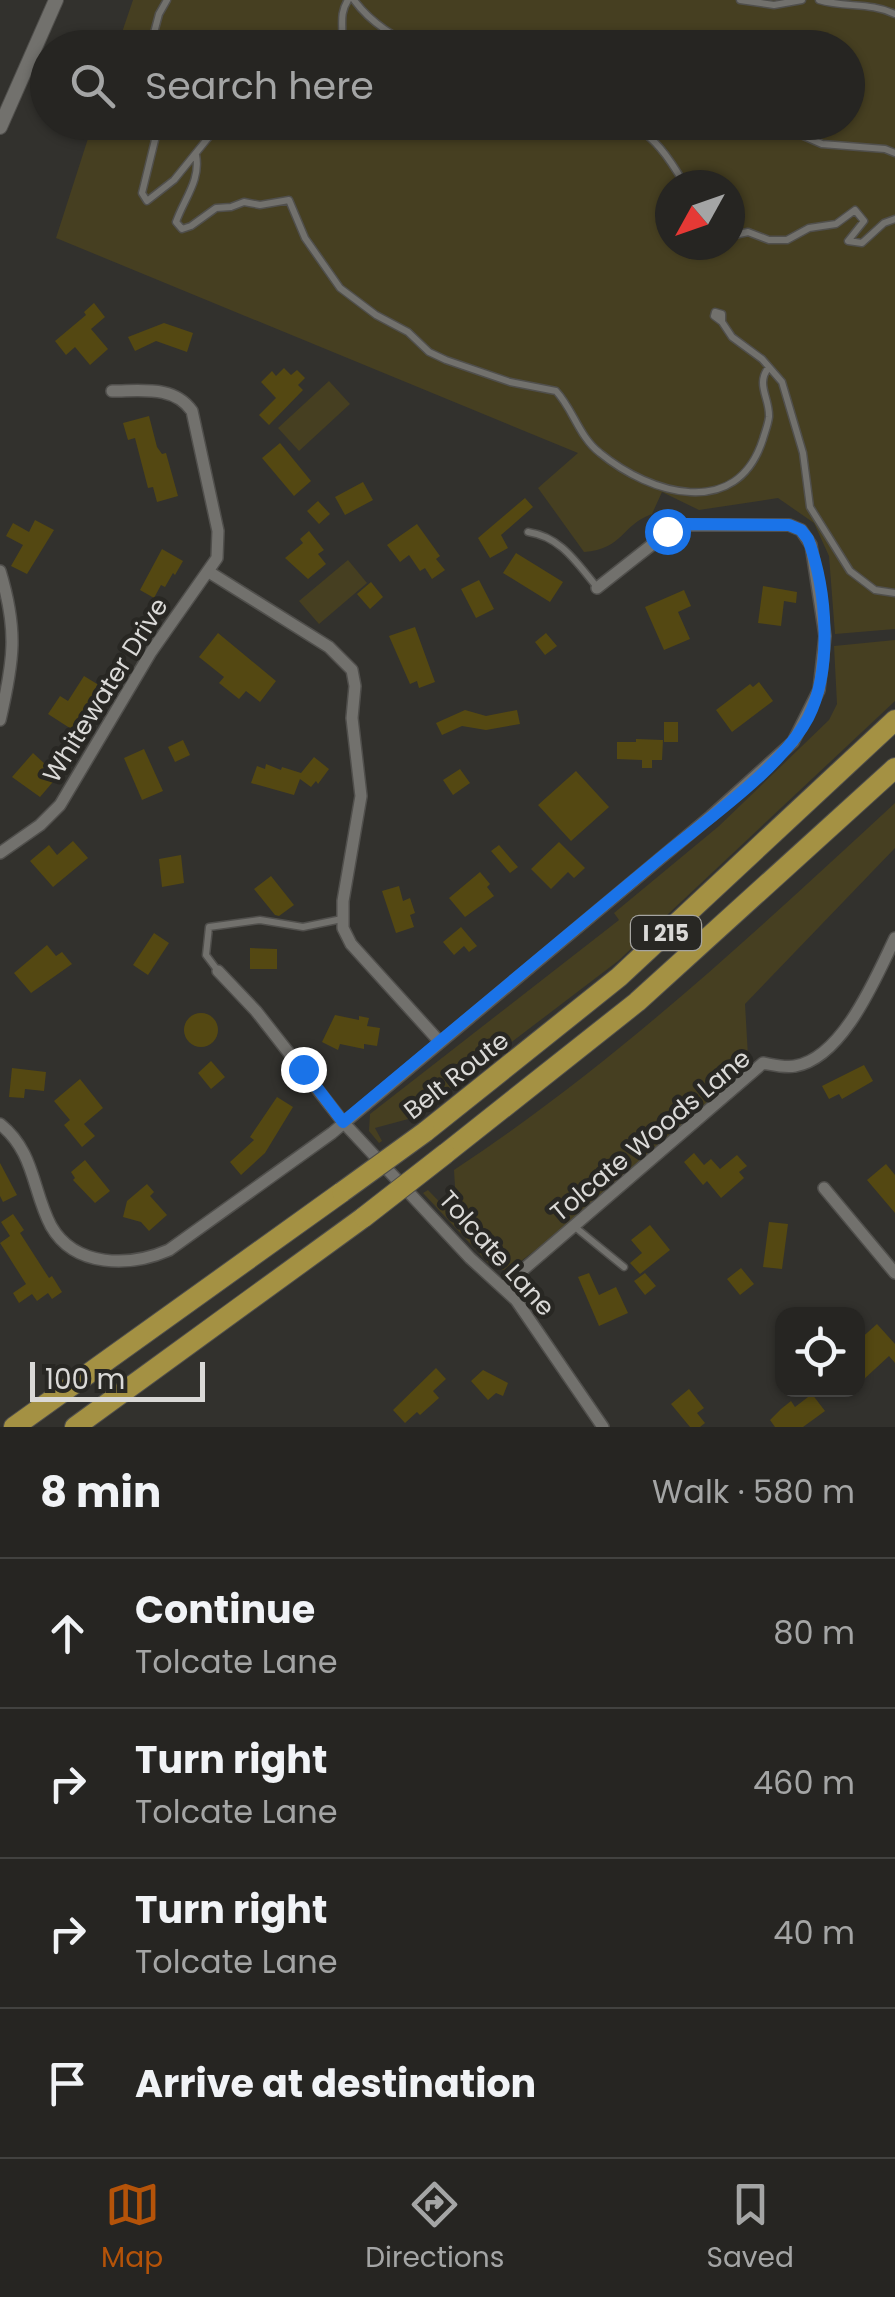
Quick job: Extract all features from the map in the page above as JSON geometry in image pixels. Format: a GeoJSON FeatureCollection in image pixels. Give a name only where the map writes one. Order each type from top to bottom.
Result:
{"type":"FeatureCollection","features":[{"type":"Feature","properties":{"kind":"highway","name":"Belt Route"},"geometry":{"type":"LineString","coordinates":[[14,1427],[425,1132],[619,977],[895,720]]}},
{"type":"Feature","properties":{"kind":"highway","name":"I 215"},"geometry":{"type":"LineString","coordinates":[[75,1427],[364,1217],[637,1002],[895,768]]}},
{"type":"Feature","properties":{"kind":"street"},"geometry":{"type":"LineString","coordinates":[[43,30],[56,0]]}},
{"type":"Feature","properties":{"kind":"street"},"geometry":{"type":"LineString","coordinates":[[0,127],[30,59]]}},
{"type":"Feature","properties":{"kind":"street"},"geometry":{"type":"LineString","coordinates":[[112,390],[167,392],[184,400],[192,411],[218,531],[217,558],[209,572],[328,647],[352,670],[352,718],[361,796],[342,919],[351,944],[440,1040]]}},
{"type":"Feature","properties":{"kind":"street"},"geometry":{"type":"LineString","coordinates":[[0,1124],[25,1152],[48,1217],[61,1240],[86,1256],[122,1262],[158,1255],[179,1245],[332,1133],[782,754],[802,729],[819,690],[824,618],[810,544],[795,527],[677,525],[598,588]]}},
{"type":"Feature","properties":{"kind":"street"},"geometry":{"type":"LineString","coordinates":[[0,571],[14,638],[0,720]]}},
{"type":"Feature","properties":{"kind":"street","name":"Whitewater Drive"},"geometry":{"type":"LineString","coordinates":[[0,853],[40,825],[60,805],[165,629],[209,572]]}},
{"type":"Feature","properties":{"kind":"street","name":"Tolcate Woods Lane"},"geometry":{"type":"LineString","coordinates":[[503,1286],[764,1064],[800,1065],[830,1044],[856,1014],[895,938]]}},
{"type":"Feature","properties":{"kind":"street","name":"Tolcate Lane"},"geometry":{"type":"LineString","coordinates":[[218,971],[256,1011],[343,1122],[470,1258],[503,1286],[528,1316],[603,1427]]}},
{"type":"Feature","properties":{"kind":"street"},"geometry":{"type":"LineString","coordinates":[[824,1188],[895,1273]]}},
{"type":"Feature","properties":{"kind":"lane"},"geometry":{"type":"LineString","coordinates":[[155,30],[167,0]]}},
{"type":"Feature","properties":{"kind":"lane"},"geometry":{"type":"LineString","coordinates":[[342,30],[341,11],[351,0],[389,30]]}},
{"type":"Feature","properties":{"kind":"lane"},"geometry":{"type":"LineString","coordinates":[[740,0],[774,5],[802,0]]}},
{"type":"Feature","properties":{"kind":"lane"},"geometry":{"type":"LineString","coordinates":[[820,0],[837,5],[878,6],[895,14]]}},
{"type":"Feature","properties":{"kind":"lane"},"geometry":{"type":"LineString","coordinates":[[154,140],[144,181],[144,200],[158,195],[207,140]]}},
{"type":"Feature","properties":{"kind":"lane"},"geometry":{"type":"LineString","coordinates":[[648,140],[667,154],[676,170]]}},
{"type":"Feature","properties":{"kind":"lane"},"geometry":{"type":"LineString","coordinates":[[813,140],[895,153]]}},
{"type":"Feature","properties":{"kind":"lane"},"geometry":{"type":"LineString","coordinates":[[196,155],[195,182],[176,222],[182,229],[216,208],[289,200],[314,252],[340,288],[359,303],[446,360],[510,382],[556,391],[580,431],[601,454],[670,490],[724,489],[755,459],[768,422],[762,382],[769,366]]}},
{"type":"Feature","properties":{"kind":"lane"},"geometry":{"type":"LineString","coordinates":[[745,233],[787,240],[809,228],[836,224],[855,210],[864,216],[864,221],[848,241],[862,242],[895,218]]}},
{"type":"Feature","properties":{"kind":"lane"},"geometry":{"type":"LineString","coordinates":[[722,322],[732,337],[769,366],[782,382],[802,453],[810,507],[850,571],[875,590],[895,593]]}},
{"type":"Feature","properties":{"kind":"lane"},"geometry":{"type":"LineString","coordinates":[[528,532],[544,534],[559,542],[598,588]]}},
{"type":"Feature","properties":{"kind":"lane"},"geometry":{"type":"LineString","coordinates":[[218,971],[206,955],[208,927],[260,920],[302,927],[342,919]]}},
{"type":"Feature","properties":{"kind":"lane"},"geometry":{"type":"LineString","coordinates":[[574,1226],[624,1267]]}},
{"type":"Feature","properties":{"kind":"shaded area"},"geometry":{"type":"Polygon","coordinates":[[[133,0],[895,0],[895,629],[835,634],[829,556],[814,523],[778,498],[699,510],[662,492],[652,514],[615,542],[584,552],[538,488],[578,453],[56,238],[88,140],[865,140],[865,30],[123,30],[133,0]]]}},
{"type":"Feature","properties":{"kind":"shaded area"},"geometry":{"type":"Polygon","coordinates":[[[329,381],[350,404],[299,451],[278,428],[329,381]]]}},
{"type":"Feature","properties":{"kind":"shaded area"},"geometry":{"type":"Polygon","coordinates":[[[348,560],[367,583],[319,624],[299,601],[348,560]]]}},
{"type":"Feature","properties":{"kind":"shaded area"},"geometry":{"type":"Polygon","coordinates":[[[895,640],[895,701],[618,961],[412,1118],[375,1128],[382,1141],[379,1143],[369,1131],[370,1114],[619,920],[614,913],[719,826],[829,720],[837,704],[834,646],[895,640]]]}},
{"type":"Feature","properties":{"kind":"shaded area"},"geometry":{"type":"Polygon","coordinates":[[[895,803],[895,848],[745,1004],[751,1061],[705,1107],[567,1226],[508,1271],[492,1267],[423,1193],[428,1190],[457,1220],[454,1170],[627,1042],[895,803]]]}},
{"type":"Feature","properties":{"kind":"building"},"geometry":{"type":"Polygon","coordinates":[[[94,303],[105,317],[91,329],[108,349],[90,365],[75,347],[66,355],[55,341],[86,315],[84,312],[94,303]]]}},
{"type":"Feature","properties":{"kind":"building"},"geometry":{"type":"Polygon","coordinates":[[[164,323],[193,333],[187,352],[156,341],[135,351],[128,337],[164,323]]]}},
{"type":"Feature","properties":{"kind":"building"},"geometry":{"type":"Polygon","coordinates":[[[284,368],[291,375],[297,370],[305,378],[298,385],[303,390],[269,425],[259,415],[276,398],[261,382],[272,371],[276,376],[284,368]]]}},
{"type":"Feature","properties":{"kind":"building"},"geometry":{"type":"Polygon","coordinates":[[[149,416],[157,447],[162,454],[166,453],[178,496],[157,502],[153,487],[148,488],[135,438],[128,440],[123,423],[149,416]]]}},
{"type":"Feature","properties":{"kind":"building"},"geometry":{"type":"Polygon","coordinates":[[[280,443],[311,481],[294,496],[262,458],[280,443]]]}},
{"type":"Feature","properties":{"kind":"building"},"geometry":{"type":"Polygon","coordinates":[[[363,482],[373,500],[345,515],[335,497],[363,482]]]}},
{"type":"Feature","properties":{"kind":"building"},"geometry":{"type":"Polygon","coordinates":[[[525,498],[533,507],[501,535],[508,548],[490,558],[478,538],[525,498]]]}},
{"type":"Feature","properties":{"kind":"building"},"geometry":{"type":"Polygon","coordinates":[[[318,501],[330,514],[319,524],[307,511],[318,501]]]}},
{"type":"Feature","properties":{"kind":"building"},"geometry":{"type":"Polygon","coordinates":[[[35,520],[54,530],[27,574],[11,566],[23,545],[6,536],[13,523],[29,532],[35,520]]]}},
{"type":"Feature","properties":{"kind":"building"},"geometry":{"type":"Polygon","coordinates":[[[417,524],[440,556],[436,559],[445,570],[432,579],[425,568],[420,571],[409,555],[400,562],[387,545],[417,524]]]}},
{"type":"Feature","properties":{"kind":"building"},"geometry":{"type":"Polygon","coordinates":[[[309,531],[324,550],[318,554],[326,564],[308,579],[285,558],[303,543],[300,539],[309,531]]]}},
{"type":"Feature","properties":{"kind":"building"},"geometry":{"type":"Polygon","coordinates":[[[162,549],[183,561],[154,598],[140,590],[162,549]]]}},
{"type":"Feature","properties":{"kind":"building"},"geometry":{"type":"Polygon","coordinates":[[[516,553],[563,582],[550,602],[503,573],[516,553]]]}},
{"type":"Feature","properties":{"kind":"building"},"geometry":{"type":"Polygon","coordinates":[[[479,580],[494,609],[476,618],[461,589],[479,580]]]}},
{"type":"Feature","properties":{"kind":"building"},"geometry":{"type":"Polygon","coordinates":[[[371,582],[383,597],[370,609],[357,594],[371,582]]]}},
{"type":"Feature","properties":{"kind":"building"},"geometry":{"type":"Polygon","coordinates":[[[763,586],[797,592],[796,603],[784,601],[781,626],[758,623],[763,586]]]}},
{"type":"Feature","properties":{"kind":"building"},"geometry":{"type":"Polygon","coordinates":[[[684,590],[691,606],[678,612],[690,639],[664,650],[645,607],[684,590]]]}},
{"type":"Feature","properties":{"kind":"building"},"geometry":{"type":"Polygon","coordinates":[[[415,627],[435,682],[419,688],[417,681],[410,684],[389,636],[415,627]]]}},
{"type":"Feature","properties":{"kind":"building"},"geometry":{"type":"Polygon","coordinates":[[[218,633],[276,681],[260,702],[246,691],[239,699],[219,683],[224,677],[199,657],[218,633]]]}},
{"type":"Feature","properties":{"kind":"building"},"geometry":{"type":"Polygon","coordinates":[[[546,633],[557,646],[545,655],[535,642],[546,633]]]}},
{"type":"Feature","properties":{"kind":"building"},"geometry":{"type":"Polygon","coordinates":[[[84,676],[107,690],[79,734],[48,714],[60,696],[68,701],[84,676]]]}},
{"type":"Feature","properties":{"kind":"building"},"geometry":{"type":"Polygon","coordinates":[[[759,682],[773,701],[732,732],[716,710],[750,684],[753,687],[759,682]]]}},
{"type":"Feature","properties":{"kind":"building"},"geometry":{"type":"Polygon","coordinates":[[[465,710],[486,716],[517,710],[520,724],[486,730],[462,726],[442,735],[436,723],[465,710]]]}},
{"type":"Feature","properties":{"kind":"building"},"geometry":{"type":"Polygon","coordinates":[[[664,722],[678,722],[678,742],[664,742],[664,722]]]}},
{"type":"Feature","properties":{"kind":"building"},"geometry":{"type":"Polygon","coordinates":[[[183,740],[190,755],[175,762],[168,747],[183,740]]]}},
{"type":"Feature","properties":{"kind":"building"},"geometry":{"type":"Polygon","coordinates":[[[663,740],[662,760],[652,760],[652,768],[642,768],[642,760],[617,759],[617,742],[663,740]]]}},
{"type":"Feature","properties":{"kind":"building"},"geometry":{"type":"Polygon","coordinates":[[[144,749],[163,791],[142,800],[124,758],[144,749]]]}},
{"type":"Feature","properties":{"kind":"building"},"geometry":{"type":"Polygon","coordinates":[[[33,753],[58,776],[40,797],[12,777],[33,753]]]}},
{"type":"Feature","properties":{"kind":"building"},"geometry":{"type":"Polygon","coordinates":[[[314,757],[329,769],[311,787],[300,779],[294,795],[251,783],[257,766],[265,769],[266,764],[301,773],[314,757]]]}},
{"type":"Feature","properties":{"kind":"building"},"geometry":{"type":"Polygon","coordinates":[[[460,769],[470,783],[453,795],[443,780],[460,769]]]}},
{"type":"Feature","properties":{"kind":"building"},"geometry":{"type":"Polygon","coordinates":[[[576,771],[609,807],[571,841],[538,805],[576,771]]]}},
{"type":"Feature","properties":{"kind":"building"},"geometry":{"type":"Polygon","coordinates":[[[73,841],[88,858],[53,887],[30,861],[49,845],[57,855],[73,841]]]}},
{"type":"Feature","properties":{"kind":"building"},"geometry":{"type":"Polygon","coordinates":[[[559,842],[585,868],[574,878],[568,872],[551,889],[531,869],[559,842]]]}},
{"type":"Feature","properties":{"kind":"building"},"geometry":{"type":"Polygon","coordinates":[[[499,845],[518,867],[510,873],[491,851],[499,845]]]}},
{"type":"Feature","properties":{"kind":"building"},"geometry":{"type":"Polygon","coordinates":[[[181,855],[184,883],[162,887],[159,859],[181,855]]]}},
{"type":"Feature","properties":{"kind":"building"},"geometry":{"type":"Polygon","coordinates":[[[480,872],[494,896],[465,917],[449,898],[480,872]]]}},
{"type":"Feature","properties":{"kind":"building"},"geometry":{"type":"Polygon","coordinates":[[[271,876],[294,905],[279,916],[254,889],[271,876]]]}},
{"type":"Feature","properties":{"kind":"building"},"geometry":{"type":"Polygon","coordinates":[[[399,886],[403,901],[410,898],[415,913],[410,915],[414,927],[396,933],[382,891],[399,886]]]}},
{"type":"Feature","properties":{"kind":"building"},"geometry":{"type":"Polygon","coordinates":[[[461,927],[477,946],[469,952],[464,946],[454,955],[443,942],[461,927]]]}},
{"type":"Feature","properties":{"kind":"building"},"geometry":{"type":"Polygon","coordinates":[[[154,933],[169,943],[148,975],[133,965],[154,933]]]}},
{"type":"Feature","properties":{"kind":"building"},"geometry":{"type":"Polygon","coordinates":[[[47,945],[56,956],[62,952],[72,964],[31,993],[14,973],[47,945]]]}},
{"type":"Feature","properties":{"kind":"building"},"geometry":{"type":"Polygon","coordinates":[[[250,948],[277,949],[277,969],[250,969],[250,948]]]}},
{"type":"Feature","properties":{"kind":"building"},"geometry":{"type":"Polygon","coordinates":[[[201,1013],[213,1018],[218,1030],[213,1042],[201,1047],[189,1042],[184,1030],[189,1018],[201,1013]]]}},
{"type":"Feature","properties":{"kind":"building"},"geometry":{"type":"Polygon","coordinates":[[[335,1015],[369,1018],[367,1026],[380,1028],[377,1046],[364,1044],[364,1049],[340,1044],[338,1050],[322,1042],[335,1015]]]}},
{"type":"Feature","properties":{"kind":"building"},"geometry":{"type":"Polygon","coordinates":[[[211,1061],[225,1077],[211,1089],[198,1073],[211,1061]]]}},
{"type":"Feature","properties":{"kind":"building"},"geometry":{"type":"Polygon","coordinates":[[[864,1065],[873,1081],[842,1099],[839,1094],[829,1099],[822,1086],[864,1065]]]}},
{"type":"Feature","properties":{"kind":"building"},"geometry":{"type":"Polygon","coordinates":[[[12,1068],[46,1072],[44,1091],[25,1089],[24,1098],[9,1097],[12,1068]]]}},
{"type":"Feature","properties":{"kind":"building"},"geometry":{"type":"Polygon","coordinates":[[[80,1079],[103,1108],[84,1124],[95,1136],[82,1147],[64,1125],[70,1120],[54,1101],[80,1079]]]}},
{"type":"Feature","properties":{"kind":"building"},"geometry":{"type":"Polygon","coordinates":[[[277,1097],[293,1107],[265,1153],[241,1175],[230,1162],[254,1140],[250,1137],[277,1097]]]}},
{"type":"Feature","properties":{"kind":"building"},"geometry":{"type":"Polygon","coordinates":[[[694,1153],[704,1165],[711,1159],[720,1169],[737,1155],[747,1166],[739,1172],[744,1178],[721,1198],[707,1181],[703,1185],[684,1162],[694,1153]]]}},
{"type":"Feature","properties":{"kind":"building"},"geometry":{"type":"Polygon","coordinates":[[[85,1160],[110,1191],[95,1203],[73,1180],[71,1172],[85,1160]]]}},
{"type":"Feature","properties":{"kind":"building"},"geometry":{"type":"Polygon","coordinates":[[[0,1163],[17,1195],[3,1202],[0,1196],[0,1163]]]}},
{"type":"Feature","properties":{"kind":"building"},"geometry":{"type":"Polygon","coordinates":[[[886,1164],[895,1175],[895,1213],[867,1180],[886,1164]]]}},
{"type":"Feature","properties":{"kind":"building"},"geometry":{"type":"Polygon","coordinates":[[[147,1184],[154,1192],[150,1196],[167,1215],[149,1231],[141,1222],[123,1217],[127,1201],[147,1184]]]}},
{"type":"Feature","properties":{"kind":"building"},"geometry":{"type":"Polygon","coordinates":[[[13,1214],[24,1230],[20,1233],[62,1292],[52,1299],[48,1293],[37,1301],[32,1294],[19,1303],[13,1293],[26,1284],[0,1243],[10,1236],[1,1222],[13,1214]]]}},
{"type":"Feature","properties":{"kind":"building"},"geometry":{"type":"Polygon","coordinates":[[[769,1222],[788,1224],[782,1269],[763,1267],[769,1222]]]}},
{"type":"Feature","properties":{"kind":"building"},"geometry":{"type":"Polygon","coordinates":[[[650,1225],[670,1250],[640,1274],[630,1263],[642,1253],[631,1240],[650,1225]]]}},
{"type":"Feature","properties":{"kind":"building"},"geometry":{"type":"Polygon","coordinates":[[[741,1268],[754,1284],[740,1295],[727,1279],[741,1268]]]}},
{"type":"Feature","properties":{"kind":"building"},"geometry":{"type":"Polygon","coordinates":[[[589,1273],[599,1295],[616,1287],[628,1313],[599,1326],[578,1277],[589,1273]]]}},
{"type":"Feature","properties":{"kind":"building"},"geometry":{"type":"Polygon","coordinates":[[[645,1273],[656,1286],[645,1295],[634,1281],[645,1273]]]}},
{"type":"Feature","properties":{"kind":"building"},"geometry":{"type":"Polygon","coordinates":[[[877,1324],[895,1344],[895,1363],[889,1356],[865,1378],[865,1335],[877,1324]]]}},
{"type":"Feature","properties":{"kind":"building"},"geometry":{"type":"Polygon","coordinates":[[[436,1368],[446,1379],[433,1391],[439,1398],[405,1423],[393,1410],[436,1368]]]}},
{"type":"Feature","properties":{"kind":"building"},"geometry":{"type":"Polygon","coordinates":[[[483,1370],[508,1383],[503,1396],[496,1393],[488,1400],[471,1381],[483,1370]]]}},
{"type":"Feature","properties":{"kind":"building"},"geometry":{"type":"Polygon","coordinates":[[[689,1389],[704,1408],[697,1413],[705,1423],[700,1427],[690,1427],[671,1404],[689,1389]]]}},
{"type":"Feature","properties":{"kind":"building"},"geometry":{"type":"Polygon","coordinates":[[[814,1397],[825,1411],[803,1427],[775,1427],[770,1420],[781,1409],[791,1401],[795,1407],[814,1397]]]}},
{"type":"Feature","properties":{"kind":"route"},"geometry":{"type":"LineString","coordinates":[[303,1069],[343,1122],[711,816],[793,742],[814,704],[824,666],[824,618],[808,539],[801,530],[789,525],[684,524],[667,531]]}}]}
